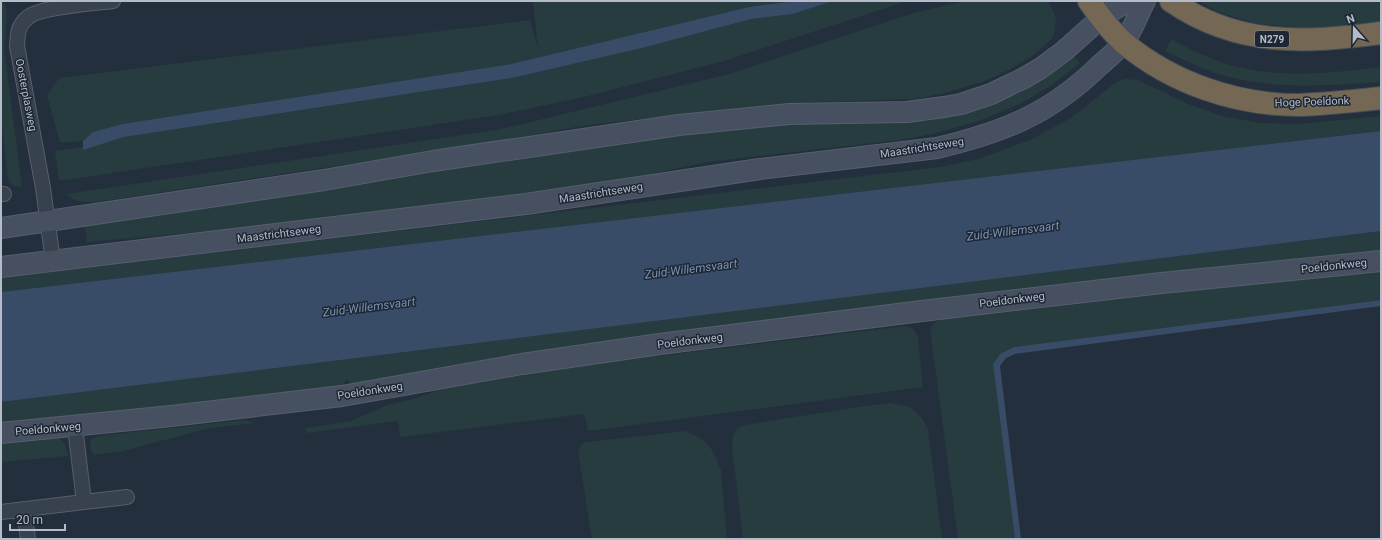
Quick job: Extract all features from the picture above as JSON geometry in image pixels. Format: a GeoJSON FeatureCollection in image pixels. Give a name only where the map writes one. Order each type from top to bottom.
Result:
{"type":"FeatureCollection","features":[{"type":"Feature","properties":{"kind":"highway","name":"N279"},"geometry":{"type":"LineString","coordinates":[[1171,1],[1196,16],[1219,26],[1242,34],[1263,38],[1313,40],[1345,38],[1381,33]]}},
{"type":"Feature","properties":{"kind":"highway","name":"Hoge Poeldonk"},"geometry":{"type":"LineString","coordinates":[[1095,9],[1124,42],[1158,66],[1198,86],[1231,97],[1264,103],[1299,105],[1381,98]]}},
{"type":"Feature","properties":{"kind":"main road"},"geometry":{"type":"LineString","coordinates":[[1,228],[324,180],[433,161],[671,126],[789,114],[907,112],[961,104],[991,94],[1041,68],[1064,51],[1095,9],[1128,1]]}},
{"type":"Feature","properties":{"kind":"main road","name":"Maastrichtseweg"},"geometry":{"type":"LineString","coordinates":[[1,267],[526,204],[760,169],[937,148],[979,137],[1023,120],[1040,112],[1057,101],[1084,81],[1124,42],[1145,1]]}},
{"type":"Feature","properties":{"kind":"main road","name":"Poeldonkweg"},"geometry":{"type":"LineString","coordinates":[[1,433],[271,405],[342,396],[522,364],[683,342],[1162,283],[1381,261]]}},
{"type":"Feature","properties":{"kind":"street","name":"Oosterplasweg"},"geometry":{"type":"LineString","coordinates":[[53,261],[42,182],[17,46],[18,29],[28,16],[44,10],[113,1]]}},
{"type":"Feature","properties":{"kind":"street"},"geometry":{"type":"LineString","coordinates":[[74,426],[84,502]]}},
{"type":"Feature","properties":{"kind":"street"},"geometry":{"type":"LineString","coordinates":[[1,512],[127,497]]}},
{"type":"Feature","properties":{"kind":"street"},"geometry":{"type":"LineString","coordinates":[[24,509],[28,539]]}},
{"type":"Feature","properties":{"kind":"green space"},"geometry":{"type":"Polygon","coordinates":[[[1,1],[5,4],[7,14],[4,49],[22,186],[16,187],[8,179],[1,118],[1,1]]]}},
{"type":"Feature","properties":{"kind":"green space"},"geometry":{"type":"Polygon","coordinates":[[[533,1],[795,1],[749,7],[511,64],[122,124],[93,132],[83,141],[60,143],[47,95],[59,78],[530,20],[538,49],[533,1]]]}},
{"type":"Feature","properties":{"kind":"green space"},"geometry":{"type":"Polygon","coordinates":[[[833,1],[907,1],[724,61],[584,97],[499,115],[59,181],[55,151],[82,147],[83,150],[124,137],[512,78],[642,48],[751,19],[793,14],[833,1]]]}},
{"type":"Feature","properties":{"kind":"green space"},"geometry":{"type":"Polygon","coordinates":[[[966,1],[1048,1],[1056,17],[1055,31],[1052,39],[1032,56],[1009,70],[982,82],[945,93],[915,99],[791,103],[587,125],[502,141],[96,202],[83,202],[73,199],[66,194],[502,129],[729,74],[917,12],[966,1]]]}},
{"type":"Feature","properties":{"kind":"green space"},"geometry":{"type":"Polygon","coordinates":[[[1198,1],[1381,1],[1381,23],[1303,28],[1258,24],[1218,12],[1198,1]]]}},
{"type":"Feature","properties":{"kind":"green space"},"geometry":{"type":"Polygon","coordinates":[[[1171,39],[1220,62],[1256,70],[1292,73],[1327,73],[1381,67],[1381,82],[1299,86],[1259,83],[1238,79],[1211,72],[1165,51],[1171,39]]]}},
{"type":"Feature","properties":{"kind":"green space"},"geometry":{"type":"Polygon","coordinates":[[[1074,56],[1080,63],[1052,85],[1020,104],[976,122],[932,134],[900,140],[708,162],[548,193],[235,229],[87,242],[84,224],[609,144],[748,128],[804,124],[925,121],[974,111],[1016,95],[1045,78],[1074,56]]]}},
{"type":"Feature","properties":{"kind":"green space"},"geometry":{"type":"Polygon","coordinates":[[[1125,79],[1138,80],[1188,104],[1225,117],[1262,123],[1300,124],[1381,116],[1381,131],[1,292],[1,278],[940,167],[978,159],[1030,140],[1071,118],[1115,83],[1125,79]]]}},
{"type":"Feature","properties":{"kind":"green space"},"geometry":{"type":"Polygon","coordinates":[[[1381,231],[1381,254],[356,387],[346,379],[343,389],[1,426],[1,402],[1381,231]]]}},
{"type":"Feature","properties":{"kind":"green space"},"geometry":{"type":"Polygon","coordinates":[[[1381,269],[1381,300],[1014,347],[1000,354],[993,364],[1015,539],[958,539],[930,329],[935,323],[940,320],[948,319],[1381,269]]]}},
{"type":"Feature","properties":{"kind":"green space"},"geometry":{"type":"Polygon","coordinates":[[[905,326],[913,329],[918,338],[923,387],[588,431],[584,414],[400,437],[398,421],[306,433],[305,428],[351,421],[387,405],[410,400],[440,390],[524,375],[627,360],[905,326]]]}},
{"type":"Feature","properties":{"kind":"green space"},"geometry":{"type":"Polygon","coordinates":[[[890,403],[910,407],[922,418],[928,430],[942,539],[743,539],[732,447],[734,433],[738,428],[745,425],[890,403]]]}},
{"type":"Feature","properties":{"kind":"green space"},"geometry":{"type":"Polygon","coordinates":[[[244,420],[256,423],[210,428],[119,452],[94,455],[90,447],[91,439],[97,436],[244,420]]]}},
{"type":"Feature","properties":{"kind":"green space"},"geometry":{"type":"Polygon","coordinates":[[[685,431],[702,439],[712,450],[721,470],[727,539],[592,539],[578,451],[582,444],[586,442],[685,431]]]}},
{"type":"Feature","properties":{"kind":"green space"},"geometry":{"type":"Polygon","coordinates":[[[57,438],[64,443],[68,456],[1,462],[1,442],[57,438]]]}},
{"type":"Feature","properties":{"kind":"water"},"geometry":{"type":"Polygon","coordinates":[[[795,1],[833,1],[793,14],[751,19],[642,48],[512,78],[124,137],[83,150],[83,141],[93,132],[122,124],[511,64],[749,7],[795,1]]]}},
{"type":"Feature","properties":{"kind":"water","name":"Zuid-Willemsvaart"},"geometry":{"type":"Polygon","coordinates":[[[1381,131],[1381,231],[1,402],[1,292],[1381,131]]]}},
{"type":"Feature","properties":{"kind":"water"},"geometry":{"type":"Polygon","coordinates":[[[1381,300],[1381,306],[1015,354],[1006,358],[1000,366],[1021,539],[1015,539],[993,364],[1000,354],[1014,347],[1381,300]]]}}]}
